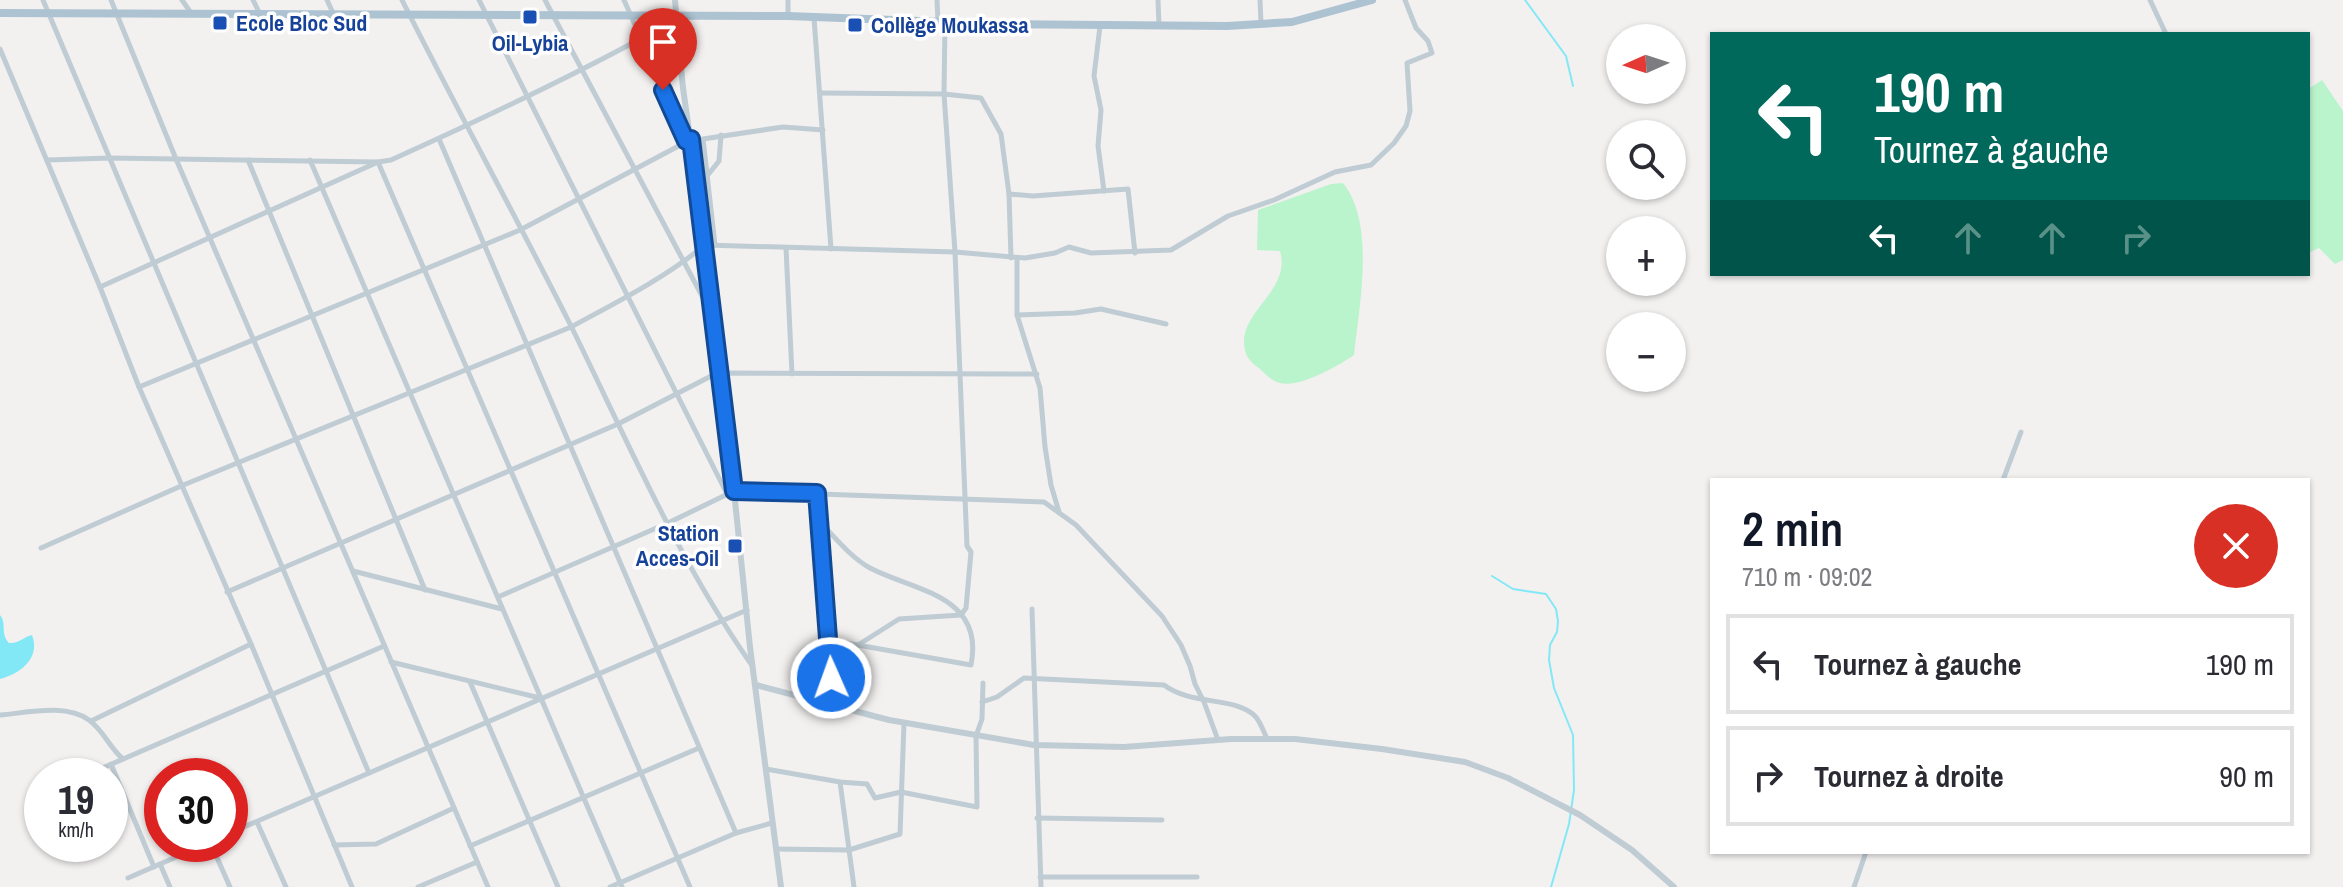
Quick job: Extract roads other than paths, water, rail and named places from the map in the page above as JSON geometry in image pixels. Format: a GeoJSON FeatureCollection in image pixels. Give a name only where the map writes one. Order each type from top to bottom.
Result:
{"type":"FeatureCollection","features":[{"type":"Feature","properties":{"kind":"main road"},"geometry":{"type":"LineString","coordinates":[[0,13],[261,15],[333,13],[405,6],[486,14],[788,16],[1159,27],[1292,22],[1372,0]]}},
{"type":"Feature","properties":{"kind":"street"},"geometry":{"type":"LineString","coordinates":[[43,0],[369,773]]}},
{"type":"Feature","properties":{"kind":"street"},"geometry":{"type":"LineString","coordinates":[[111,0],[209,238],[488,887]]}},
{"type":"Feature","properties":{"kind":"street"},"geometry":{"type":"LineString","coordinates":[[182,0],[191,14]]}},
{"type":"Feature","properties":{"kind":"street"},"geometry":{"type":"LineString","coordinates":[[253,0],[261,15]]}},
{"type":"Feature","properties":{"kind":"street"},"geometry":{"type":"LineString","coordinates":[[327,0],[333,13]]}},
{"type":"Feature","properties":{"kind":"street"},"geometry":{"type":"LineString","coordinates":[[414,0],[405,6],[465,127],[571,327],[668,523],[720,620],[754,668]]}},
{"type":"Feature","properties":{"kind":"street"},"geometry":{"type":"LineString","coordinates":[[479,0],[730,491]]}},
{"type":"Feature","properties":{"kind":"street"},"geometry":{"type":"LineString","coordinates":[[545,0],[712,316]]}},
{"type":"Feature","properties":{"kind":"street"},"geometry":{"type":"LineString","coordinates":[[624,0],[688,140]]}},
{"type":"Feature","properties":{"kind":"street"},"geometry":{"type":"LineString","coordinates":[[675,0],[688,140],[705,245],[730,491],[781,887]]}},
{"type":"Feature","properties":{"kind":"street"},"geometry":{"type":"LineString","coordinates":[[788,0],[788,16]]}},
{"type":"Feature","properties":{"kind":"street"},"geometry":{"type":"LineString","coordinates":[[937,0],[941,22],[955,252],[967,546],[971,552],[966,608],[961,615]]}},
{"type":"Feature","properties":{"kind":"street"},"geometry":{"type":"LineString","coordinates":[[1158,0],[1159,27]]}},
{"type":"Feature","properties":{"kind":"street"},"geometry":{"type":"LineString","coordinates":[[1260,0],[1262,25]]}},
{"type":"Feature","properties":{"kind":"street"},"geometry":{"type":"LineString","coordinates":[[41,548],[181,486],[571,327],[685,262],[705,245],[955,252],[1014,258],[1040,256],[1069,247],[1091,253],[1171,250],[1228,216],[1274,200],[1335,172],[1371,165],[1394,143],[1406,126],[1410,111],[1407,63],[1432,53],[1428,41],[1416,28],[1405,0]]}},
{"type":"Feature","properties":{"kind":"street"},"geometry":{"type":"LineString","coordinates":[[2150,0],[2165,32]]}},
{"type":"Feature","properties":{"kind":"street"},"geometry":{"type":"LineString","coordinates":[[814,18],[831,249]]}},
{"type":"Feature","properties":{"kind":"street"},"geometry":{"type":"LineString","coordinates":[[1100,25],[1094,76],[1101,110],[1098,146],[1104,191]]}},
{"type":"Feature","properties":{"kind":"street"},"geometry":{"type":"LineString","coordinates":[[47,160],[391,160],[527,97],[640,39]]}},
{"type":"Feature","properties":{"kind":"street"},"geometry":{"type":"LineString","coordinates":[[0,49],[139,387],[352,887]]}},
{"type":"Feature","properties":{"kind":"street"},"geometry":{"type":"LineString","coordinates":[[821,93],[944,94],[981,98],[1001,134],[1009,194],[1017,315],[1037,374],[1051,485],[1060,513]]}},
{"type":"Feature","properties":{"kind":"street"},"geometry":{"type":"LineString","coordinates":[[715,245],[703,139],[783,127],[823,130]]}},
{"type":"Feature","properties":{"kind":"street"},"geometry":{"type":"LineString","coordinates":[[707,176],[719,161],[721,135]]}},
{"type":"Feature","properties":{"kind":"street"},"geometry":{"type":"LineString","coordinates":[[439,139],[736,833]]}},
{"type":"Feature","properties":{"kind":"street"},"geometry":{"type":"LineString","coordinates":[[139,387],[520,230],[688,140]]}},
{"type":"Feature","properties":{"kind":"street"},"geometry":{"type":"LineString","coordinates":[[248,160],[425,590]]}},
{"type":"Feature","properties":{"kind":"street"},"geometry":{"type":"LineString","coordinates":[[310,160],[621,885]]}},
{"type":"Feature","properties":{"kind":"street"},"geometry":{"type":"LineString","coordinates":[[100,287],[378,162]]}},
{"type":"Feature","properties":{"kind":"street"},"geometry":{"type":"LineString","coordinates":[[378,162],[690,887]]}},
{"type":"Feature","properties":{"kind":"street"},"geometry":{"type":"LineString","coordinates":[[1009,194],[1033,196],[1128,189],[1135,253]]}},
{"type":"Feature","properties":{"kind":"street"},"geometry":{"type":"LineString","coordinates":[[786,248],[792,374]]}},
{"type":"Feature","properties":{"kind":"street"},"geometry":{"type":"LineString","coordinates":[[1017,315],[1101,309],[1166,324]]}},
{"type":"Feature","properties":{"kind":"street"},"geometry":{"type":"LineString","coordinates":[[227,592],[618,424],[717,373],[1037,374]]}},
{"type":"Feature","properties":{"kind":"street"},"geometry":{"type":"LineString","coordinates":[[2004,478],[2021,432]]}},
{"type":"Feature","properties":{"kind":"street"},"geometry":{"type":"LineString","coordinates":[[498,597],[668,523],[730,491],[1044,502],[1076,525],[1162,616],[1181,645],[1218,740]]}},
{"type":"Feature","properties":{"kind":"street"},"geometry":{"type":"LineString","coordinates":[[817,493],[831,678],[828,705]]}},
{"type":"Feature","properties":{"kind":"street"},"geometry":{"type":"LineString","coordinates":[[819,521],[852,555],[869,567],[932,591],[961,615],[970,632],[973,653],[971,665],[829,640]]}},
{"type":"Feature","properties":{"kind":"street"},"geometry":{"type":"LineString","coordinates":[[352,571],[503,610]]}},
{"type":"Feature","properties":{"kind":"street"},"geometry":{"type":"LineString","coordinates":[[1032,609],[1034,745],[1041,887]]}},
{"type":"Feature","properties":{"kind":"street"},"geometry":{"type":"LineString","coordinates":[[248,826],[747,610]]}},
{"type":"Feature","properties":{"kind":"street"},"geometry":{"type":"LineString","coordinates":[[858,645],[899,619],[961,615]]}},
{"type":"Feature","properties":{"kind":"street"},"geometry":{"type":"LineString","coordinates":[[91,721],[251,644]]}},
{"type":"Feature","properties":{"kind":"street"},"geometry":{"type":"LineString","coordinates":[[125,758],[384,646]]}},
{"type":"Feature","properties":{"kind":"street"},"geometry":{"type":"LineString","coordinates":[[391,662],[541,698]]}},
{"type":"Feature","properties":{"kind":"street"},"geometry":{"type":"LineString","coordinates":[[982,702],[997,697],[1024,678],[1164,685],[1183,697],[1234,705],[1256,716],[1267,739]]}},
{"type":"Feature","properties":{"kind":"street"},"geometry":{"type":"LineString","coordinates":[[470,682],[558,887]]}},
{"type":"Feature","properties":{"kind":"street"},"geometry":{"type":"LineString","coordinates":[[766,769],[867,784],[875,798],[901,792],[977,807],[976,736],[982,719],[983,683]]}},
{"type":"Feature","properties":{"kind":"street"},"geometry":{"type":"LineString","coordinates":[[756,685],[904,723],[1034,745],[1124,747],[1267,739],[1382,749],[1465,762],[1508,778],[1580,815],[1632,850],[1674,887]]}},
{"type":"Feature","properties":{"kind":"street"},"geometry":{"type":"LineString","coordinates":[[0,715],[50,711],[77,714],[91,721],[111,749],[122,758]]}},
{"type":"Feature","properties":{"kind":"street"},"geometry":{"type":"LineString","coordinates":[[776,849],[849,850],[900,834],[904,723]]}},
{"type":"Feature","properties":{"kind":"street"},"geometry":{"type":"LineString","coordinates":[[470,846],[699,748]]}},
{"type":"Feature","properties":{"kind":"street"},"geometry":{"type":"LineString","coordinates":[[840,782],[854,887]]}},
{"type":"Feature","properties":{"kind":"street"},"geometry":{"type":"LineString","coordinates":[[128,801],[170,887]]}},
{"type":"Feature","properties":{"kind":"street"},"geometry":{"type":"LineString","coordinates":[[334,845],[376,844],[454,808]]}},
{"type":"Feature","properties":{"kind":"street"},"geometry":{"type":"LineString","coordinates":[[1037,818],[1162,820]]}},
{"type":"Feature","properties":{"kind":"street"},"geometry":{"type":"LineString","coordinates":[[257,822],[286,887]]}},
{"type":"Feature","properties":{"kind":"street"},"geometry":{"type":"LineString","coordinates":[[610,887],[621,885],[736,833],[772,823]]}},
{"type":"Feature","properties":{"kind":"street"},"geometry":{"type":"LineString","coordinates":[[1854,887],[1865,854]]}},
{"type":"Feature","properties":{"kind":"street"},"geometry":{"type":"LineString","coordinates":[[128,878],[164,862]]}},
{"type":"Feature","properties":{"kind":"street"},"geometry":{"type":"LineString","coordinates":[[217,862],[230,887]]}},
{"type":"Feature","properties":{"kind":"street"},"geometry":{"type":"LineString","coordinates":[[418,887],[477,862]]}},
{"type":"Feature","properties":{"kind":"street"},"geometry":{"type":"LineString","coordinates":[[1040,877],[1197,877]]}},
{"type":"Feature","properties":{"kind":"water"},"geometry":{"type":"Polygon","coordinates":[[[0,615],[9,643],[32,635],[34,651],[21,669],[0,679],[0,615]]]}},
{"type":"Feature","properties":{"kind":"waterway"},"geometry":{"type":"LineString","coordinates":[[1525,0],[1566,56],[1573,86]]}},
{"type":"Feature","properties":{"kind":"waterway"},"geometry":{"type":"LineString","coordinates":[[1492,576],[1513,589],[1546,594],[1556,609],[1557,632],[1550,645],[1549,660],[1554,688],[1573,735],[1574,790],[1569,824],[1551,887]]}},
{"type":"Feature","properties":{"kind":"place","name":"Oil-Lybia"},"geometry":{"type":"Point","coordinates":[530,17]}},
{"type":"Feature","properties":{"kind":"place","name":"Ecole Bloc Sud"},"geometry":{"type":"Point","coordinates":[220,23]}},
{"type":"Feature","properties":{"kind":"place","name":"Collège Moukassa"},"geometry":{"type":"Point","coordinates":[855,25]}},
{"type":"Feature","properties":{"kind":"place","name":"Station Acces-Oil"},"geometry":{"type":"Point","coordinates":[735,546]}}]}
